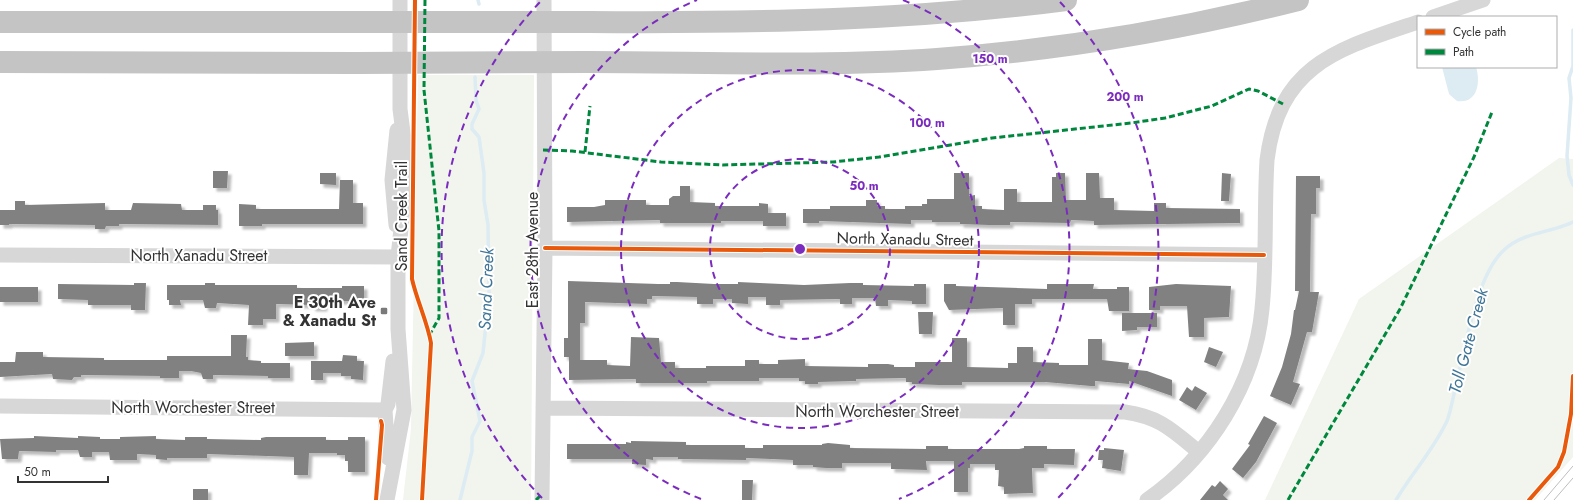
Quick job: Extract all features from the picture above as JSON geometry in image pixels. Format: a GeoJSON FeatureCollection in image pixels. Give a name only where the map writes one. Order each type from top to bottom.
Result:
{"type":"FeatureCollection","features":[{"type":"Feature","properties":{"kind":"highway"},"geometry":{"type":"LineString","coordinates":[[0,22],[765,22],[838,20],[954,12],[1066,0]]}},
{"type":"Feature","properties":{"kind":"highway"},"geometry":{"type":"LineString","coordinates":[[0,62],[830,63],[936,59],[1051,47],[1146,33],[1194,24],[1298,0]]}},
{"type":"Feature","properties":{"kind":"street"},"geometry":{"type":"LineString","coordinates":[[388,494],[402,411],[398,329],[398,257],[392,180],[400,109],[400,0]]}},
{"type":"Feature","properties":{"kind":"street","name":"East 28th Avenue"},"geometry":{"type":"LineString","coordinates":[[542,500],[544,0]]}},
{"type":"Feature","properties":{"kind":"street"},"geometry":{"type":"LineString","coordinates":[[1436,16],[1483,0]]}},
{"type":"Feature","properties":{"kind":"street"},"geometry":{"type":"LineString","coordinates":[[1147,500],[1171,481],[1199,452],[1213,434],[1234,399],[1251,361],[1257,340],[1262,309],[1267,160],[1270,138],[1283,104],[1304,76],[1330,55],[1357,43],[1417,22]]}},
{"type":"Feature","properties":{"kind":"street","name":"North Xanadu Street"},"geometry":{"type":"LineString","coordinates":[[544,248],[1264,255]]}},
{"type":"Feature","properties":{"kind":"street","name":"North Xanadu Street"},"geometry":{"type":"LineString","coordinates":[[0,255],[398,257]]}},
{"type":"Feature","properties":{"kind":"street"},"geometry":{"type":"LineString","coordinates":[[388,494],[387,410],[398,329]]}},
{"type":"Feature","properties":{"kind":"street","name":"North Worchester Street"},"geometry":{"type":"LineString","coordinates":[[0,406],[387,410],[396,401],[402,411]]}},
{"type":"Feature","properties":{"kind":"street","name":"North Worchester Street"},"geometry":{"type":"LineString","coordinates":[[543,408],[1125,412],[1159,421],[1199,452]]}},
{"type":"Feature","properties":{"kind":"shaded area"},"geometry":{"type":"Polygon","coordinates":[[[1442,68],[1476,68],[1478,79],[1476,91],[1473,96],[1464,101],[1457,101],[1449,94],[1442,68]]]}},
{"type":"Feature","properties":{"kind":"shaded area"},"geometry":{"type":"Polygon","coordinates":[[[418,75],[534,75],[531,500],[403,500],[411,429],[418,75]]]}},
{"type":"Feature","properties":{"kind":"shaded area"},"geometry":{"type":"Polygon","coordinates":[[[1559,158],[1573,159],[1573,457],[1535,500],[1265,500],[1359,299],[1559,158]]]}},
{"type":"Feature","properties":{"kind":"building"},"geometry":{"type":"Polygon","coordinates":[[[213,171],[228,171],[227,188],[213,188],[213,171]]]}},
{"type":"Feature","properties":{"kind":"building"},"geometry":{"type":"Polygon","coordinates":[[[320,173],[336,173],[336,185],[320,184],[320,173]]]}},
{"type":"Feature","properties":{"kind":"building"},"geometry":{"type":"Polygon","coordinates":[[[954,173],[969,173],[969,196],[975,195],[975,206],[982,206],[982,209],[1004,210],[1004,189],[1017,189],[1017,202],[1052,202],[1052,177],[1056,177],[1056,173],[1065,173],[1066,200],[1086,200],[1086,173],[1099,173],[1100,198],[1114,198],[1114,210],[1154,211],[1154,203],[1166,203],[1166,208],[1240,209],[1240,223],[1094,225],[1094,221],[1071,220],[1070,223],[1010,222],[1010,225],[989,225],[960,224],[960,222],[932,222],[932,220],[911,220],[911,224],[819,221],[819,223],[803,223],[803,209],[830,209],[830,206],[866,206],[866,200],[877,200],[877,206],[885,206],[885,209],[905,209],[905,206],[922,206],[922,204],[927,204],[927,199],[954,199],[954,173]]]}},
{"type":"Feature","properties":{"kind":"building"},"geometry":{"type":"Polygon","coordinates":[[[1222,173],[1231,174],[1229,201],[1221,201],[1222,173]]]}},
{"type":"Feature","properties":{"kind":"building"},"geometry":{"type":"Polygon","coordinates":[[[1296,176],[1320,176],[1320,188],[1316,188],[1316,214],[1311,214],[1310,292],[1319,292],[1312,332],[1307,332],[1293,382],[1300,384],[1291,405],[1270,396],[1282,367],[1291,334],[1294,310],[1299,291],[1295,291],[1296,176]]]}},
{"type":"Feature","properties":{"kind":"building"},"geometry":{"type":"Polygon","coordinates":[[[340,180],[353,180],[353,203],[363,203],[363,224],[262,224],[262,226],[239,226],[239,204],[256,205],[256,209],[339,209],[340,180]]]}},
{"type":"Feature","properties":{"kind":"building"},"geometry":{"type":"Polygon","coordinates":[[[680,186],[690,186],[690,202],[715,203],[715,206],[759,206],[759,203],[768,204],[768,213],[786,213],[786,226],[763,226],[763,221],[721,221],[721,223],[660,223],[660,220],[567,222],[567,207],[594,207],[605,205],[605,200],[646,200],[646,205],[669,205],[669,199],[673,196],[680,196],[680,186]]]}},
{"type":"Feature","properties":{"kind":"building"},"geometry":{"type":"Polygon","coordinates":[[[15,201],[25,201],[25,205],[105,203],[105,210],[131,210],[133,203],[181,204],[182,210],[203,210],[203,205],[216,205],[216,210],[218,210],[218,225],[119,224],[119,226],[106,226],[105,229],[95,229],[95,225],[0,225],[0,210],[15,210],[15,201]]]}},
{"type":"Feature","properties":{"kind":"building"},"geometry":{"type":"Polygon","coordinates":[[[568,281],[658,284],[670,284],[670,282],[677,282],[738,284],[738,282],[804,285],[863,283],[863,285],[914,286],[914,284],[926,284],[926,304],[912,304],[912,301],[888,300],[888,306],[876,306],[875,298],[852,298],[852,304],[840,304],[840,299],[780,300],[780,305],[766,305],[766,297],[748,297],[748,304],[732,303],[732,299],[713,299],[713,304],[697,304],[697,297],[652,296],[652,299],[647,299],[647,304],[585,302],[585,323],[580,323],[580,360],[607,360],[607,365],[630,366],[631,337],[659,338],[661,362],[675,362],[675,368],[745,366],[745,360],[759,360],[759,364],[778,364],[778,360],[805,359],[805,366],[868,367],[868,364],[888,364],[894,365],[894,367],[915,367],[915,362],[952,362],[952,338],[967,338],[967,367],[1008,368],[1008,363],[1017,363],[1017,347],[1033,347],[1033,362],[1059,363],[1059,365],[1088,365],[1088,339],[1102,339],[1102,360],[1129,363],[1128,369],[1147,371],[1172,380],[1172,396],[1129,381],[1129,384],[1095,381],[1095,386],[1091,386],[1045,382],[962,382],[962,385],[912,384],[912,382],[906,382],[906,378],[856,379],[856,381],[818,382],[818,384],[805,384],[805,381],[799,381],[799,378],[759,378],[759,381],[707,381],[707,383],[636,383],[636,379],[569,380],[569,357],[564,357],[564,338],[568,338],[568,281]]]}},
{"type":"Feature","properties":{"kind":"building"},"geometry":{"type":"Polygon","coordinates":[[[134,283],[146,283],[145,310],[131,310],[131,305],[88,305],[88,300],[58,299],[58,284],[134,285],[134,283]]]}},
{"type":"Feature","properties":{"kind":"building"},"geometry":{"type":"Polygon","coordinates":[[[205,283],[215,283],[215,285],[297,285],[297,288],[342,288],[342,286],[364,286],[364,301],[332,301],[332,303],[324,304],[324,308],[312,308],[312,305],[276,304],[276,319],[263,319],[263,325],[248,325],[249,305],[217,303],[216,308],[205,308],[203,300],[180,300],[181,305],[169,305],[169,300],[167,300],[167,285],[205,285],[205,283]]]}},
{"type":"Feature","properties":{"kind":"building"},"geometry":{"type":"Polygon","coordinates":[[[944,284],[956,284],[956,286],[1047,289],[1047,284],[1094,284],[1093,289],[1117,289],[1117,287],[1129,287],[1129,311],[1109,311],[1107,299],[1032,299],[1032,304],[1015,304],[1015,325],[1003,325],[1003,308],[949,310],[944,301],[944,284]]]}},
{"type":"Feature","properties":{"kind":"building"},"geometry":{"type":"Polygon","coordinates":[[[1176,284],[1231,286],[1229,317],[1204,318],[1204,337],[1189,337],[1187,306],[1160,306],[1160,310],[1149,310],[1149,287],[1176,284]]]}},
{"type":"Feature","properties":{"kind":"building"},"geometry":{"type":"Polygon","coordinates":[[[0,287],[38,287],[38,302],[0,302],[0,287]]]}},
{"type":"Feature","properties":{"kind":"building"},"geometry":{"type":"Polygon","coordinates":[[[918,312],[933,312],[932,334],[919,334],[918,312]]]}},
{"type":"Feature","properties":{"kind":"building"},"geometry":{"type":"Polygon","coordinates":[[[1122,313],[1157,313],[1157,327],[1137,327],[1137,330],[1122,331],[1122,313]]]}},
{"type":"Feature","properties":{"kind":"building"},"geometry":{"type":"Polygon","coordinates":[[[231,335],[247,335],[246,357],[248,357],[248,360],[261,361],[261,363],[290,363],[290,378],[213,375],[213,379],[203,379],[201,373],[191,371],[179,371],[179,378],[160,378],[160,376],[81,375],[81,377],[74,377],[72,380],[53,379],[52,374],[0,377],[0,362],[15,362],[16,352],[43,352],[43,357],[104,358],[104,360],[167,360],[167,356],[231,356],[231,335]]]}},
{"type":"Feature","properties":{"kind":"building"},"geometry":{"type":"Polygon","coordinates":[[[314,342],[314,356],[285,356],[285,343],[314,342]]]}},
{"type":"Feature","properties":{"kind":"building"},"geometry":{"type":"Polygon","coordinates":[[[1209,347],[1223,352],[1216,367],[1204,362],[1209,347]]]}},
{"type":"Feature","properties":{"kind":"building"},"geometry":{"type":"Polygon","coordinates":[[[343,355],[357,356],[357,361],[364,361],[363,380],[351,379],[351,376],[341,376],[341,373],[323,373],[323,380],[311,380],[311,361],[342,361],[343,355]]]}},
{"type":"Feature","properties":{"kind":"building"},"geometry":{"type":"Polygon","coordinates":[[[1195,386],[1207,393],[1196,410],[1179,400],[1187,387],[1192,391],[1195,386]]]}},
{"type":"Feature","properties":{"kind":"building"},"geometry":{"type":"Polygon","coordinates":[[[1264,416],[1277,423],[1256,462],[1243,478],[1232,469],[1250,445],[1248,444],[1264,416]]]}},
{"type":"Feature","properties":{"kind":"building"},"geometry":{"type":"Polygon","coordinates":[[[34,436],[78,438],[78,436],[100,437],[100,439],[120,439],[120,437],[156,436],[156,439],[185,440],[185,437],[261,440],[261,438],[266,437],[326,437],[326,440],[348,440],[348,437],[365,437],[365,472],[348,472],[348,461],[345,461],[345,455],[337,455],[337,453],[309,453],[308,475],[294,475],[294,457],[207,454],[207,458],[167,458],[167,460],[156,459],[156,455],[137,454],[137,460],[110,460],[109,452],[92,452],[92,457],[80,457],[78,450],[56,450],[56,452],[19,451],[18,459],[2,459],[0,439],[34,438],[34,436]]]}},
{"type":"Feature","properties":{"kind":"building"},"geometry":{"type":"Polygon","coordinates":[[[631,441],[686,442],[686,445],[745,445],[745,448],[763,448],[763,445],[822,445],[828,443],[850,445],[850,448],[926,449],[926,446],[948,446],[948,449],[1019,449],[1024,448],[1024,446],[1047,446],[1047,449],[1075,449],[1074,465],[1044,464],[1044,468],[1032,468],[1033,493],[1004,494],[1004,487],[998,486],[999,470],[995,470],[995,464],[970,464],[970,468],[968,468],[968,492],[954,492],[954,461],[926,461],[927,470],[891,469],[891,463],[842,463],[842,468],[826,468],[813,467],[813,465],[793,465],[793,460],[746,458],[746,460],[653,457],[653,460],[646,459],[646,465],[632,464],[632,459],[567,459],[567,444],[626,444],[626,442],[631,443],[631,441]]]}},
{"type":"Feature","properties":{"kind":"building"},"geometry":{"type":"Polygon","coordinates":[[[1104,448],[1124,450],[1121,471],[1102,468],[1103,460],[1098,460],[1099,450],[1104,450],[1104,448]]]}},
{"type":"Feature","properties":{"kind":"building"},"geometry":{"type":"Polygon","coordinates":[[[742,480],[753,480],[752,500],[742,500],[742,480]]]}},
{"type":"Feature","properties":{"kind":"building"},"geometry":{"type":"Polygon","coordinates":[[[1220,481],[1228,489],[1223,495],[1228,500],[1200,500],[1212,485],[1215,487],[1220,481]]]}},
{"type":"Feature","properties":{"kind":"building"},"geometry":{"type":"Polygon","coordinates":[[[193,489],[208,489],[208,500],[193,500],[193,489]]]}},
{"type":"Feature","properties":{"kind":"waterway","name":"Sand Creek"},"geometry":{"type":"LineString","coordinates":[[478,0],[479,4]]}},
{"type":"Feature","properties":{"kind":"waterway"},"geometry":{"type":"LineString","coordinates":[[1573,30],[1573,66],[1569,78],[1571,98],[1567,156],[1569,175],[1573,185]]}},
{"type":"Feature","properties":{"kind":"waterway","name":"Sand Creek"},"geometry":{"type":"LineString","coordinates":[[460,500],[472,451],[472,437],[480,421],[472,381],[483,353],[489,294],[488,225],[484,200],[484,173],[479,137],[472,129],[472,124],[479,109],[476,100],[475,77]]}},
{"type":"Feature","properties":{"kind":"waterway","name":"Toll Gate Creek"},"geometry":{"type":"LineString","coordinates":[[1396,500],[1436,441],[1447,421],[1478,297],[1485,278],[1494,262],[1511,244],[1528,236],[1573,222]]}},
{"type":"Feature","properties":{"kind":"tram line"},"geometry":{"type":"LineString","coordinates":[[1544,500],[1573,466]]}},
{"type":"Feature","properties":{"kind":"tram line"},"geometry":{"type":"LineString","coordinates":[[1554,500],[1573,478]]}},
{"type":"Feature","properties":{"kind":"marked path"},"geometry":{"type":"LineString","coordinates":[[425,0],[424,90],[439,231],[439,318],[430,334]]}},
{"type":"Feature","properties":{"kind":"marked path"},"geometry":{"type":"LineString","coordinates":[[543,150],[572,151],[661,162],[723,165],[833,162],[879,157],[992,138],[1165,118],[1212,106],[1249,89],[1258,91],[1283,104]]}},
{"type":"Feature","properties":{"kind":"marked path"},"geometry":{"type":"LineString","coordinates":[[585,152],[590,106]]}},
{"type":"Feature","properties":{"kind":"marked path"},"geometry":{"type":"LineString","coordinates":[[1288,500],[1400,309],[1474,157],[1492,112]]}},
{"type":"Feature","properties":{"kind":"marked path"},"geometry":{"type":"LineString","coordinates":[[536,500],[542,494]]}},
{"type":"Feature","properties":{"kind":"cycle path","name":"Sand Creek Trail"},"geometry":{"type":"LineString","coordinates":[[415,0],[412,279],[431,343],[422,500]]}},
{"type":"Feature","properties":{"kind":"cycle path"},"geometry":{"type":"LineString","coordinates":[[545,248],[1264,255]]}},
{"type":"Feature","properties":{"kind":"cycle path"},"geometry":{"type":"LineString","coordinates":[[1529,500],[1558,467],[1564,452],[1571,414],[1573,376]]}},
{"type":"Feature","properties":{"kind":"cycle path"},"geometry":{"type":"LineString","coordinates":[[376,500],[382,425],[381,421]]}},
{"type":"Feature","properties":{"kind":"place","name":"E 30th Ave & Xanadu St"},"geometry":{"type":"Point","coordinates":[384,311]}}]}
